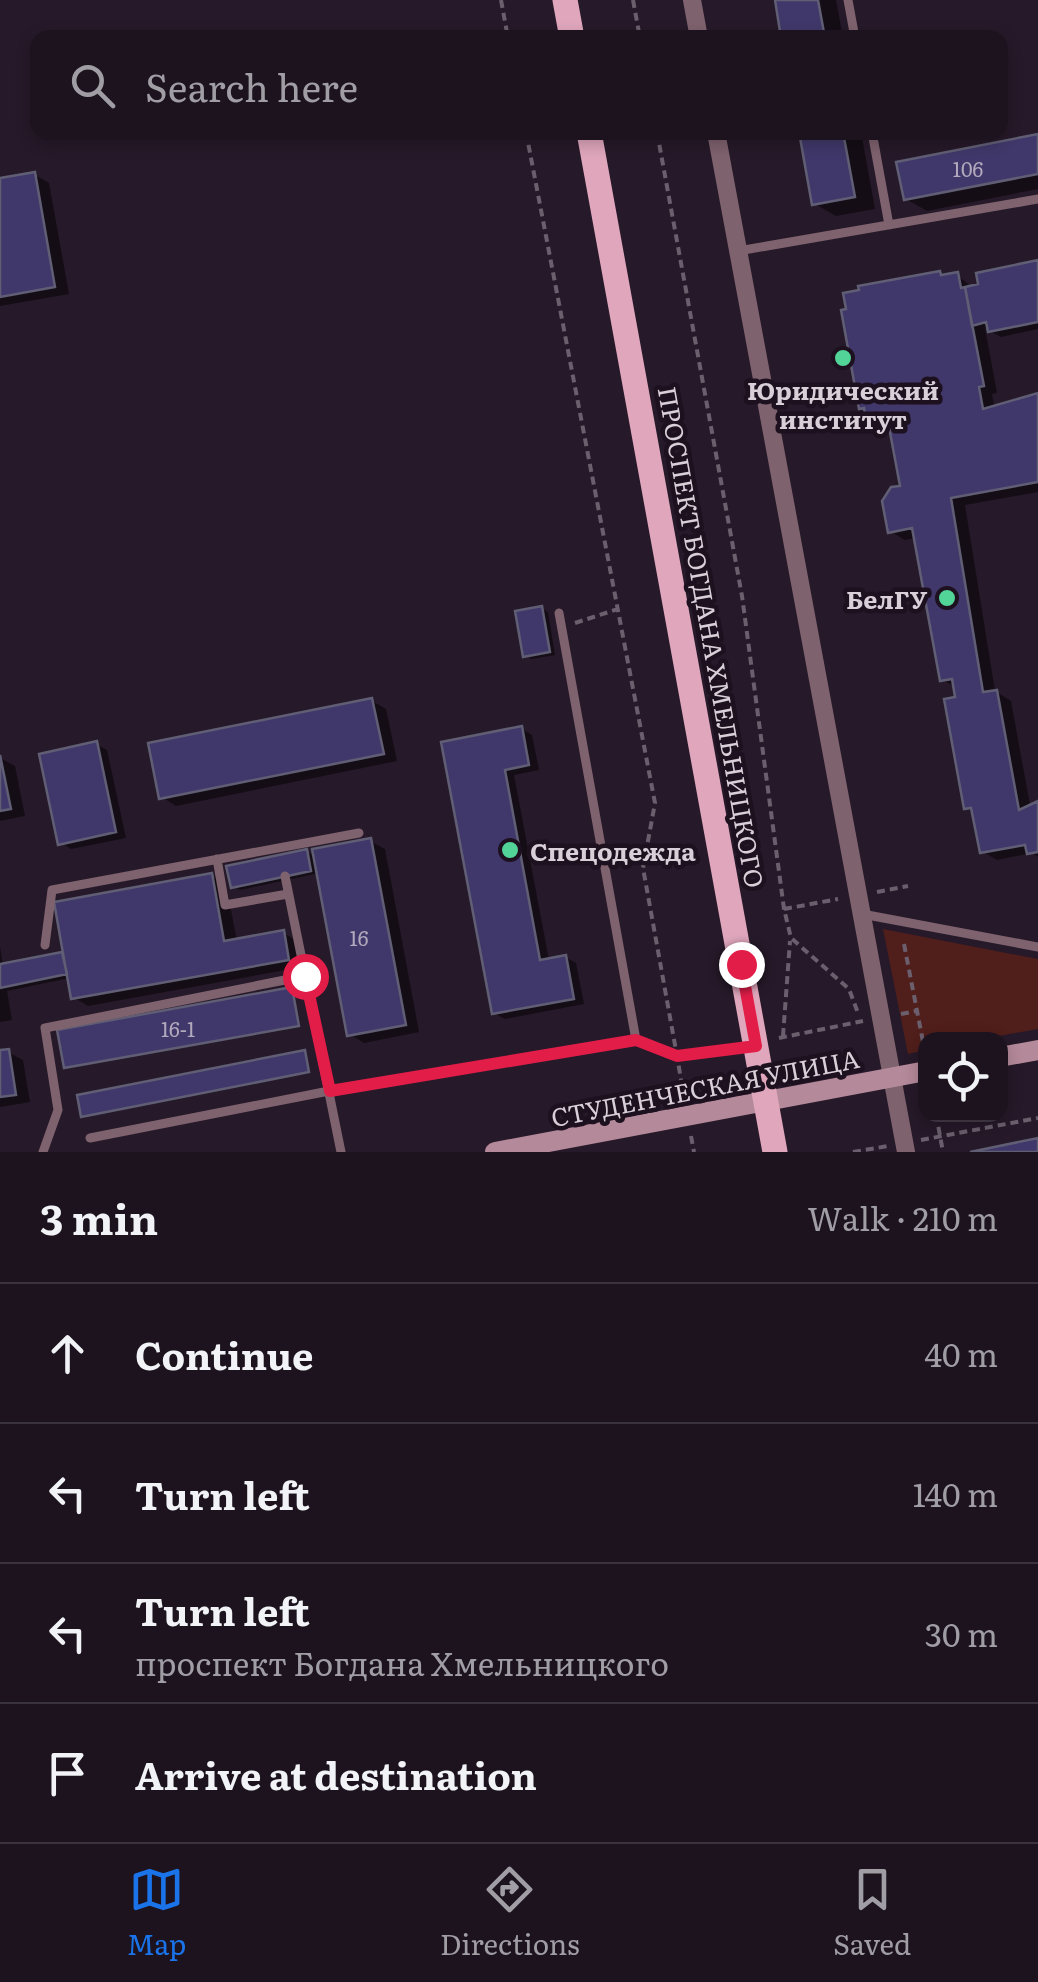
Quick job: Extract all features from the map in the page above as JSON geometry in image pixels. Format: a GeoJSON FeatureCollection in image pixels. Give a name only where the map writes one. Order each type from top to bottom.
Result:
{"type":"FeatureCollection","features":[{"type":"Feature","properties":{"kind":"main road"},"geometry":{"type":"LineString","coordinates":[[565,0],[571,30]]}},
{"type":"Feature","properties":{"kind":"main road","name":"ПРОСПЕКТ БОГДАНА ХМЕЛЬНИЦКОГО"},"geometry":{"type":"LineString","coordinates":[[591,140],[776,1152]]}},
{"type":"Feature","properties":{"kind":"main road"},"geometry":{"type":"LineString","coordinates":[[1008,1056],[1038,1050]]}},
{"type":"Feature","properties":{"kind":"main road","name":"СТУДЕНЧЕСКАЯ УЛИЦА"},"geometry":{"type":"LineString","coordinates":[[494,1152],[688,1119],[918,1072]]}},
{"type":"Feature","properties":{"kind":"street"},"geometry":{"type":"LineString","coordinates":[[692,0],[698,30]]}},
{"type":"Feature","properties":{"kind":"street"},"geometry":{"type":"LineString","coordinates":[[717,140],[862,914],[872,1020],[893,1077],[905,1148]]}},
{"type":"Feature","properties":{"kind":"lane"},"geometry":{"type":"LineString","coordinates":[[848,0],[854,30]]}},
{"type":"Feature","properties":{"kind":"lane"},"geometry":{"type":"LineString","coordinates":[[873,140],[889,225]]}},
{"type":"Feature","properties":{"kind":"lane"},"geometry":{"type":"LineString","coordinates":[[738,250],[1038,199]]}},
{"type":"Feature","properties":{"kind":"lane"},"geometry":{"type":"LineString","coordinates":[[90,1138],[330,1091],[636,1040],[559,613]]}},
{"type":"Feature","properties":{"kind":"lane"},"geometry":{"type":"LineString","coordinates":[[44,945],[52,890],[216,858],[280,851],[360,833]]}},
{"type":"Feature","properties":{"kind":"lane"},"geometry":{"type":"LineString","coordinates":[[216,858],[225,905],[288,894]]}},
{"type":"Feature","properties":{"kind":"lane"},"geometry":{"type":"LineString","coordinates":[[285,876],[340,1152]]}},
{"type":"Feature","properties":{"kind":"lane"},"geometry":{"type":"LineString","coordinates":[[862,914],[1038,947]]}},
{"type":"Feature","properties":{"kind":"lane"},"geometry":{"type":"LineString","coordinates":[[43,1152],[58,1110],[44,1028],[305,976]]}},
{"type":"Feature","properties":{"kind":"path"},"geometry":{"type":"LineString","coordinates":[[500,0],[506,30]]}},
{"type":"Feature","properties":{"kind":"path"},"geometry":{"type":"LineString","coordinates":[[633,0],[639,30]]}},
{"type":"Feature","properties":{"kind":"path"},"geometry":{"type":"LineString","coordinates":[[528,140],[655,802],[642,868],[694,1152]]}},
{"type":"Feature","properties":{"kind":"path"},"geometry":{"type":"LineString","coordinates":[[658,140],[742,596],[790,938],[784,1036]]}},
{"type":"Feature","properties":{"kind":"path"},"geometry":{"type":"LineString","coordinates":[[562,627],[618,609]]}},
{"type":"Feature","properties":{"kind":"path"},"geometry":{"type":"LineString","coordinates":[[790,938],[848,989],[872,1020]]}},
{"type":"Feature","properties":{"kind":"path"},"geometry":{"type":"LineString","coordinates":[[904,944],[921,1032]]}},
{"type":"Feature","properties":{"kind":"path"},"geometry":{"type":"LineString","coordinates":[[636,1040],[677,1056],[756,1046],[784,1036],[916,1011]]}},
{"type":"Feature","properties":{"kind":"path"},"geometry":{"type":"LineString","coordinates":[[853,1152],[905,1148],[940,1136],[1038,1118]]}},
{"type":"Feature","properties":{"kind":"path"},"geometry":{"type":"LineString","coordinates":[[937,1122],[943,1152]]}},
{"type":"Feature","properties":{"kind":"shaded area"},"geometry":{"type":"Polygon","coordinates":[[[883,929],[1038,959],[1038,1029],[1008,1034],[918,1032],[918,1052],[908,1054],[883,929]]]}},
{"type":"Feature","properties":{"kind":"building"},"geometry":{"type":"Polygon","coordinates":[[[775,0],[818,0],[824,30],[780,30],[775,0]]]}},
{"type":"Feature","properties":{"kind":"building"},"geometry":{"type":"Polygon","coordinates":[[[1038,134],[1038,174],[904,200],[896,162],[1038,134]]]}},
{"type":"Feature","properties":{"kind":"building"},"geometry":{"type":"Polygon","coordinates":[[[800,140],[844,140],[855,197],[812,205],[800,140]]]}},
{"type":"Feature","properties":{"kind":"building"},"geometry":{"type":"Polygon","coordinates":[[[35,172],[55,287],[0,297],[0,178],[35,172]]]}},
{"type":"Feature","properties":{"kind":"building"},"geometry":{"type":"Polygon","coordinates":[[[1038,260],[1038,322],[988,332],[986,322],[972,326],[965,287],[978,284],[976,273],[1038,260]]]}},
{"type":"Feature","properties":{"kind":"building","name":"БелГУ"},"geometry":{"type":"Polygon","coordinates":[[[940,271],[941,275],[958,272],[961,288],[965,287],[984,386],[979,387],[983,409],[1038,393],[1038,482],[951,498],[983,692],[997,690],[1019,810],[1038,801],[1038,852],[1027,854],[1025,845],[980,853],[971,808],[964,809],[944,699],[955,697],[952,679],[940,681],[912,528],[888,533],[882,501],[891,487],[900,486],[889,427],[883,423],[867,426],[864,408],[859,409],[841,310],[846,309],[843,293],[859,290],[858,286],[940,271]]]}},
{"type":"Feature","properties":{"kind":"building"},"geometry":{"type":"Polygon","coordinates":[[[542,606],[550,652],[523,657],[515,611],[542,606]]]}},
{"type":"Feature","properties":{"kind":"building"},"geometry":{"type":"Polygon","coordinates":[[[372,698],[384,754],[159,799],[148,743],[372,698]]]}},
{"type":"Feature","properties":{"kind":"building"},"geometry":{"type":"Polygon","coordinates":[[[522,726],[529,765],[505,770],[540,960],[566,955],[574,999],[492,1014],[441,742],[522,726]]]}},
{"type":"Feature","properties":{"kind":"building"},"geometry":{"type":"Polygon","coordinates":[[[97,741],[116,832],[58,845],[39,754],[97,741]]]}},
{"type":"Feature","properties":{"kind":"building"},"geometry":{"type":"Polygon","coordinates":[[[0,755],[11,809],[0,811],[0,755]]]}},
{"type":"Feature","properties":{"kind":"building"},"geometry":{"type":"Polygon","coordinates":[[[371,838],[406,1025],[347,1036],[312,849],[371,838]]]}},
{"type":"Feature","properties":{"kind":"building"},"geometry":{"type":"Polygon","coordinates":[[[307,849],[311,871],[231,888],[226,866],[307,849]]]}},
{"type":"Feature","properties":{"kind":"building"},"geometry":{"type":"Polygon","coordinates":[[[212,873],[224,941],[284,930],[289,960],[71,999],[54,902],[212,873]]]}},
{"type":"Feature","properties":{"kind":"building"},"geometry":{"type":"Polygon","coordinates":[[[62,952],[67,974],[0,988],[0,964],[62,952]]]}},
{"type":"Feature","properties":{"kind":"building"},"geometry":{"type":"Polygon","coordinates":[[[292,987],[299,1026],[64,1068],[57,1030],[292,987]]]}},
{"type":"Feature","properties":{"kind":"building"},"geometry":{"type":"Polygon","coordinates":[[[9,1049],[16,1095],[0,1097],[0,1050],[9,1049]]]}},
{"type":"Feature","properties":{"kind":"building"},"geometry":{"type":"Polygon","coordinates":[[[305,1050],[309,1072],[81,1117],[77,1095],[305,1050]]]}},
{"type":"Feature","properties":{"kind":"building"},"geometry":{"type":"Polygon","coordinates":[[[1038,1138],[1038,1152],[970,1152],[1038,1138]]]}},
{"type":"Feature","properties":{"kind":"place","name":"Юридический институт"},"geometry":{"type":"Point","coordinates":[843,358]}},
{"type":"Feature","properties":{"kind":"place","name":"БелГУ"},"geometry":{"type":"Point","coordinates":[947,598]}},
{"type":"Feature","properties":{"kind":"place","name":"Спецодежда"},"geometry":{"type":"Point","coordinates":[510,850]}},
{"type":"Feature","properties":{"kind":"route"},"geometry":{"type":"LineString","coordinates":[[305,976],[330,1091],[636,1040],[677,1056],[756,1046],[741,964]]}}]}
